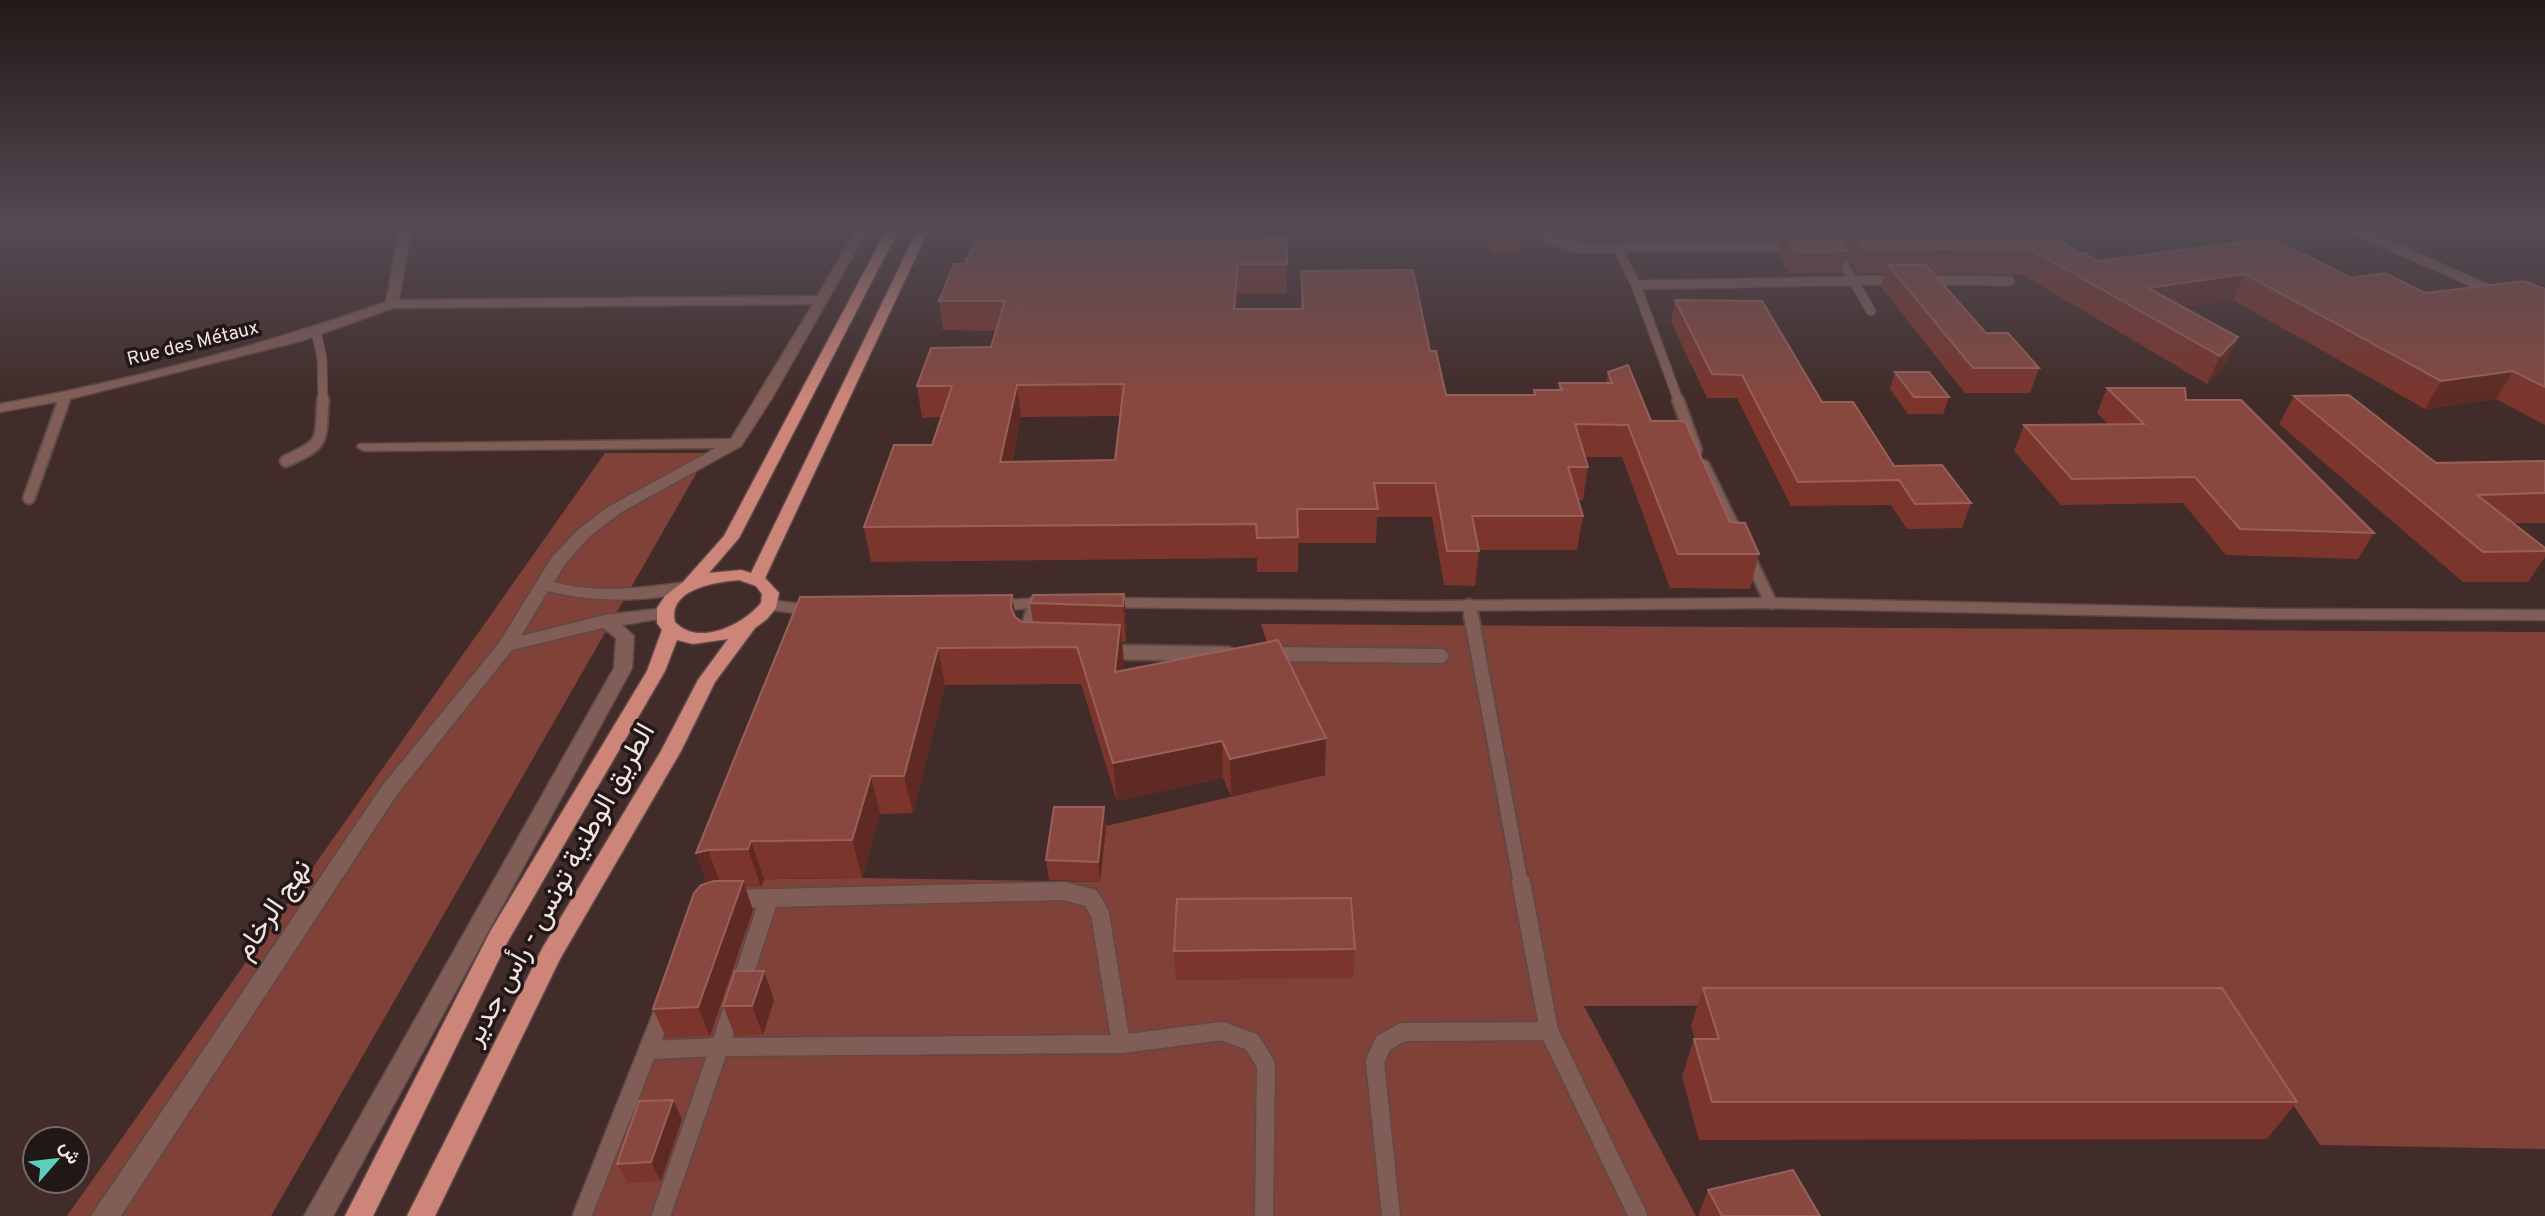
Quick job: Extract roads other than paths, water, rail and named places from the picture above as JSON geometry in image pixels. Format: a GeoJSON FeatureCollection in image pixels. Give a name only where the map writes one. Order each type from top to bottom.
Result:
{"type":"FeatureCollection","features":[{"type":"Feature","properties":{"kind":"main road"},"geometry":{"type":"LineString","coordinates":[[688,586],[732,538],[864,286]]}},
{"type":"Feature","properties":{"kind":"main road"},"geometry":{"type":"LineString","coordinates":[[756,579],[898,286]]}},
{"type":"Feature","properties":{"kind":"main road"},"geometry":{"type":"LineString","coordinates":[[688,586],[724,576],[756,579],[766,585],[771,595],[769,605]]}},
{"type":"Feature","properties":{"kind":"main road","name":"الطريق الوطنية تونس - رأس جدير"},"geometry":{"type":"LineString","coordinates":[[359,1216],[499,936],[656,671],[675,595],[688,586]]}},
{"type":"Feature","properties":{"kind":"main road","name":"الطريق الوطنية تونس - رأس جدير"},"geometry":{"type":"LineString","coordinates":[[421,1216],[551,954],[671,751],[707,680],[746,628],[757,621],[769,605]]}},
{"type":"Feature","properties":{"kind":"main road"},"geometry":{"type":"LineString","coordinates":[[667,622],[697,638],[731,634],[746,628]]}},
{"type":"Feature","properties":{"kind":"street"},"geometry":{"type":"LineString","coordinates":[[391,304],[394,286]]}},
{"type":"Feature","properties":{"kind":"street"},"geometry":{"type":"LineString","coordinates":[[363,447],[736,443],[829,286]]}},
{"type":"Feature","properties":{"kind":"street","name":"Rue des Métaux"},"geometry":{"type":"LineString","coordinates":[[0,408],[66,396],[316,332],[391,304],[821,300]]}},
{"type":"Feature","properties":{"kind":"street","name":"نهج الرخام"},"geometry":{"type":"LineString","coordinates":[[105,1216],[389,791],[506,646],[558,561],[584,533],[614,510],[736,443]]}},
{"type":"Feature","properties":{"kind":"street"},"geometry":{"type":"LineString","coordinates":[[545,585],[567,592],[594,595],[688,586]]}},
{"type":"Feature","properties":{"kind":"street"},"geometry":{"type":"LineString","coordinates":[[968,609],[1035,602],[1469,606],[1771,603],[2272,614],[2545,615]]}},
{"type":"Feature","properties":{"kind":"street"},"geometry":{"type":"LineString","coordinates":[[769,605],[835,613]]}},
{"type":"Feature","properties":{"kind":"street"},"geometry":{"type":"LineString","coordinates":[[506,646],[605,621],[667,622]]}},
{"type":"Feature","properties":{"kind":"street"},"geometry":{"type":"LineString","coordinates":[[318,1216],[623,668],[625,636],[605,621]]}},
{"type":"Feature","properties":{"kind":"lane"},"geometry":{"type":"LineString","coordinates":[[1636,286],[1696,449],[1771,603]]}},
{"type":"Feature","properties":{"kind":"lane"},"geometry":{"type":"LineString","coordinates":[[1856,286],[1871,311]]}},
{"type":"Feature","properties":{"kind":"lane"},"geometry":{"type":"LineString","coordinates":[[2481,286],[2509,298]]}},
{"type":"Feature","properties":{"kind":"lane"},"geometry":{"type":"LineString","coordinates":[[286,461],[315,448],[320,440],[323,375],[321,346],[316,332]]}},
{"type":"Feature","properties":{"kind":"lane"},"geometry":{"type":"LineString","coordinates":[[29,498],[66,396]]}},
{"type":"Feature","properties":{"kind":"lane"},"geometry":{"type":"LineString","coordinates":[[1029,649],[1025,640],[1035,602]]}},
{"type":"Feature","properties":{"kind":"lane"},"geometry":{"type":"LineString","coordinates":[[1469,606],[1549,1031],[1638,1216]]}},
{"type":"Feature","properties":{"kind":"lane"},"geometry":{"type":"LineString","coordinates":[[1097,652],[1441,656]]}},
{"type":"Feature","properties":{"kind":"lane"},"geometry":{"type":"LineString","coordinates":[[714,901],[1064,891],[1091,898],[1100,914],[1121,1044]]}},
{"type":"Feature","properties":{"kind":"lane"},"geometry":{"type":"LineString","coordinates":[[661,1216],[769,899]]}},
{"type":"Feature","properties":{"kind":"lane"},"geometry":{"type":"LineString","coordinates":[[582,1216],[650,1049],[671,989]]}},
{"type":"Feature","properties":{"kind":"lane"},"geometry":{"type":"LineString","coordinates":[[650,1049],[720,1046],[1121,1044],[1222,1031],[1252,1042],[1266,1065],[1264,1216]]}},
{"type":"Feature","properties":{"kind":"lane"},"geometry":{"type":"LineString","coordinates":[[1391,1216],[1375,1062],[1384,1043],[1403,1032],[1549,1031]]}}]}
